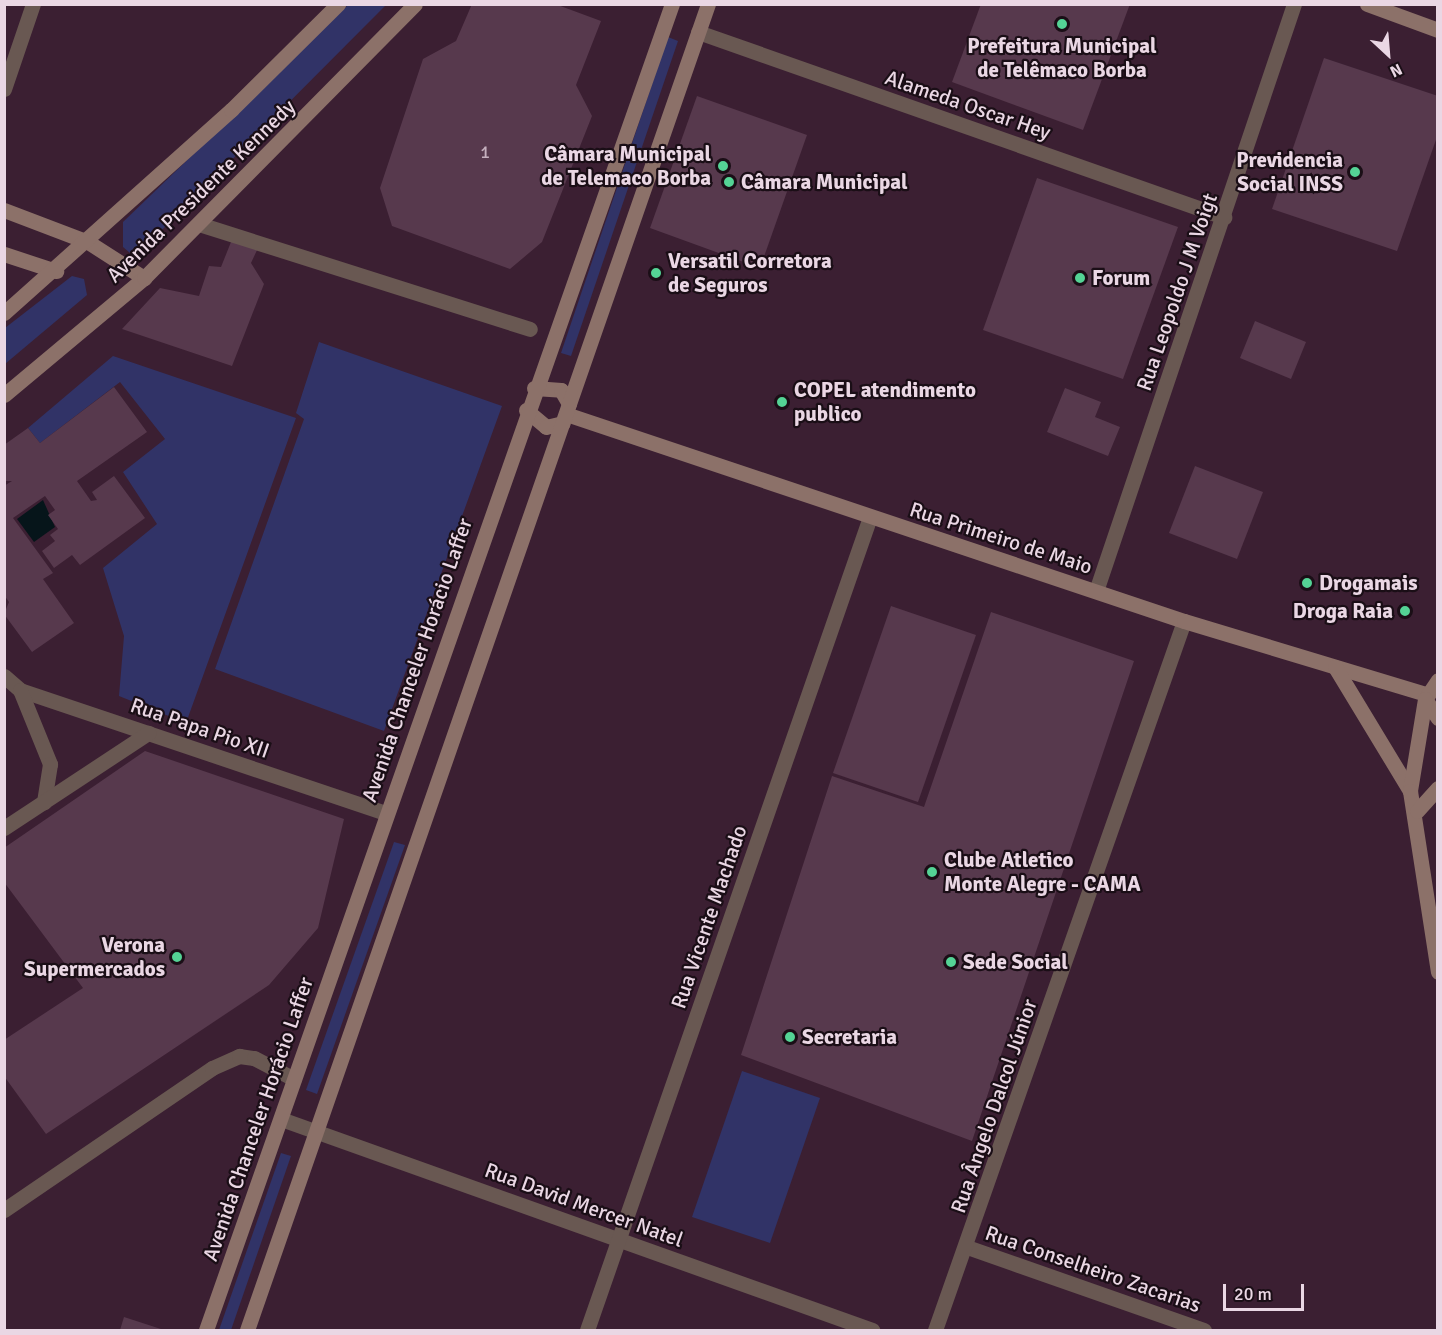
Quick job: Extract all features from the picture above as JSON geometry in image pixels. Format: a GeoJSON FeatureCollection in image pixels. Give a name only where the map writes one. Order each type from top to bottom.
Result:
{"type":"FeatureCollection","features":[{"type":"Feature","properties":{"kind":"main road","name":"Avenida Presidente Kennedy"},"geometry":{"type":"LineString","coordinates":[[4,313],[88,242],[338,4]]}},
{"type":"Feature","properties":{"kind":"main road","name":"Avenida Presidente Kennedy"},"geometry":{"type":"LineString","coordinates":[[4,395],[144,278],[415,4]]}},
{"type":"Feature","properties":{"kind":"main road","name":"Avenida Chanceler Horácio Laffer"},"geometry":{"type":"LineString","coordinates":[[206,1330],[526,410],[672,4]]}},
{"type":"Feature","properties":{"kind":"main road"},"geometry":{"type":"LineString","coordinates":[[247,1330],[708,4]]}},
{"type":"Feature","properties":{"kind":"main road"},"geometry":{"type":"LineString","coordinates":[[1368,4],[1437,30]]}},
{"type":"Feature","properties":{"kind":"main road"},"geometry":{"type":"LineString","coordinates":[[4,210],[88,242],[144,278]]}},
{"type":"Feature","properties":{"kind":"main road"},"geometry":{"type":"LineString","coordinates":[[4,254],[56,271]]}},
{"type":"Feature","properties":{"kind":"main road","name":"Rua Primeiro de Maio"},"geometry":{"type":"LineString","coordinates":[[534,388],[561,390],[566,414]]}},
{"type":"Feature","properties":{"kind":"main road","name":"Rua Primeiro de Maio"},"geometry":{"type":"LineString","coordinates":[[526,410],[546,427],[566,414]]}},
{"type":"Feature","properties":{"kind":"main road","name":"Rua Primeiro de Maio"},"geometry":{"type":"LineString","coordinates":[[566,414],[1184,621],[1335,667],[1431,686]]}},
{"type":"Feature","properties":{"kind":"main road"},"geometry":{"type":"LineString","coordinates":[[1335,667],[1410,791],[1417,811],[1423,895],[1437,972]]}},
{"type":"Feature","properties":{"kind":"main road"},"geometry":{"type":"LineString","coordinates":[[1410,791],[1431,686]]}},
{"type":"Feature","properties":{"kind":"main road"},"geometry":{"type":"LineString","coordinates":[[1431,686],[1437,718]]}},
{"type":"Feature","properties":{"kind":"main road"},"geometry":{"type":"LineString","coordinates":[[1417,811],[1437,789]]}},
{"type":"Feature","properties":{"kind":"street"},"geometry":{"type":"LineString","coordinates":[[4,88],[33,4]]}},
{"type":"Feature","properties":{"kind":"street","name":"Rua Leopoldo J M Voigt"},"geometry":{"type":"LineString","coordinates":[[1096,591],[1294,4]]}},
{"type":"Feature","properties":{"kind":"street","name":"Alameda Oscar Hey"},"geometry":{"type":"LineString","coordinates":[[698,32],[1224,217]]}},
{"type":"Feature","properties":{"kind":"street"},"geometry":{"type":"LineString","coordinates":[[199,224],[530,329]]}},
{"type":"Feature","properties":{"kind":"street","name":"Rua Vicente Machado"},"geometry":{"type":"LineString","coordinates":[[587,1330],[870,517]]}},
{"type":"Feature","properties":{"kind":"street","name":"Rua Ângelo Dalcol Júnior"},"geometry":{"type":"LineString","coordinates":[[935,1330],[967,1247],[1184,621]]}},
{"type":"Feature","properties":{"kind":"street","name":"Rua Papa Pio XII"},"geometry":{"type":"LineString","coordinates":[[4,676],[20,690],[386,813]]}},
{"type":"Feature","properties":{"kind":"street"},"geometry":{"type":"LineString","coordinates":[[20,690],[50,764],[44,803]]}},
{"type":"Feature","properties":{"kind":"street"},"geometry":{"type":"LineString","coordinates":[[4,828],[148,733]]}},
{"type":"Feature","properties":{"kind":"street"},"geometry":{"type":"LineString","coordinates":[[4,1210],[212,1068],[239,1056],[254,1058],[294,1078]]}},
{"type":"Feature","properties":{"kind":"street","name":"Rua David Mercer Natel"},"geometry":{"type":"LineString","coordinates":[[281,1119],[315,1129],[872,1330]]}},
{"type":"Feature","properties":{"kind":"street","name":"Rua Conselheiro Zacarias"},"geometry":{"type":"LineString","coordinates":[[967,1247],[1204,1330]]}},
{"type":"Feature","properties":{"kind":"shaded area"},"geometry":{"type":"Polygon","coordinates":[[[349,4],[386,5],[143,249],[130,253],[123,247],[123,222],[349,4]]]}},
{"type":"Feature","properties":{"kind":"shaded area"},"geometry":{"type":"Polygon","coordinates":[[[668,37],[678,41],[571,356],[561,353],[668,37]]]}},
{"type":"Feature","properties":{"kind":"shaded area"},"geometry":{"type":"Polygon","coordinates":[[[72,276],[84,279],[87,295],[5,364],[5,328],[72,276]]]}},
{"type":"Feature","properties":{"kind":"shaded area"},"geometry":{"type":"Polygon","coordinates":[[[319,342],[502,406],[384,731],[215,669],[304,419],[296,413],[319,342]]]}},
{"type":"Feature","properties":{"kind":"shaded area"},"geometry":{"type":"Polygon","coordinates":[[[113,356],[296,418],[186,723],[119,696],[124,636],[103,568],[157,524],[123,472],[165,439],[120,382],[40,443],[28,428],[113,356]]]}},
{"type":"Feature","properties":{"kind":"shaded area"},"geometry":{"type":"Polygon","coordinates":[[[43,500],[55,527],[34,542],[17,519],[43,500]]]}},
{"type":"Feature","properties":{"kind":"shaded area"},"geometry":{"type":"Polygon","coordinates":[[[394,842],[405,845],[317,1094],[306,1090],[394,842]]]}},
{"type":"Feature","properties":{"kind":"shaded area"},"geometry":{"type":"Polygon","coordinates":[[[742,1071],[820,1098],[770,1243],[692,1217],[742,1071]]]}},
{"type":"Feature","properties":{"kind":"shaded area"},"geometry":{"type":"Polygon","coordinates":[[[281,1153],[291,1156],[231,1330],[219,1330],[281,1153]]]}},
{"type":"Feature","properties":{"kind":"building"},"geometry":{"type":"Polygon","coordinates":[[[472,4],[555,4],[601,21],[576,85],[592,116],[542,242],[510,269],[392,226],[380,188],[423,59],[456,41],[472,4]]]}},
{"type":"Feature","properties":{"kind":"building"},"geometry":{"type":"Polygon","coordinates":[[[981,4],[1130,4],[1083,130],[952,82],[981,4]]]}},
{"type":"Feature","properties":{"kind":"building","name":"Previdencia Social INSS"},"geometry":{"type":"Polygon","coordinates":[[[1324,58],[1438,96],[1438,134],[1397,251],[1272,209],[1324,58]]]}},
{"type":"Feature","properties":{"kind":"building","name":"Câmara Municipal"},"geometry":{"type":"Polygon","coordinates":[[[697,96],[807,135],[760,268],[650,228],[697,96]]]}},
{"type":"Feature","properties":{"kind":"building","name":"Forum"},"geometry":{"type":"Polygon","coordinates":[[[1037,178],[1178,227],[1123,379],[983,330],[1037,178]]]}},
{"type":"Feature","properties":{"kind":"building"},"geometry":{"type":"Polygon","coordinates":[[[233,237],[258,248],[251,263],[264,284],[232,366],[122,329],[160,288],[199,296],[209,266],[221,267],[233,237]]]}},
{"type":"Feature","properties":{"kind":"building"},"geometry":{"type":"Polygon","coordinates":[[[1255,321],[1306,342],[1291,379],[1240,358],[1255,321]]]}},
{"type":"Feature","properties":{"kind":"building"},"geometry":{"type":"Polygon","coordinates":[[[114,387],[147,432],[77,481],[91,501],[97,500],[92,492],[114,476],[145,518],[80,565],[72,555],[54,568],[42,551],[55,541],[50,535],[58,529],[48,515],[55,510],[45,496],[13,518],[53,573],[43,579],[74,623],[32,652],[4,614],[9,602],[4,595],[4,486],[12,481],[4,481],[4,445],[28,428],[40,443],[114,387]]]}},
{"type":"Feature","properties":{"kind":"building"},"geometry":{"type":"Polygon","coordinates":[[[1065,388],[1101,402],[1095,417],[1120,427],[1108,456],[1047,432],[1065,388]]]}},
{"type":"Feature","properties":{"kind":"building"},"geometry":{"type":"Polygon","coordinates":[[[1195,466],[1263,492],[1237,559],[1169,533],[1195,466]]]}},
{"type":"Feature","properties":{"kind":"building"},"geometry":{"type":"Polygon","coordinates":[[[891,606],[976,635],[918,802],[833,773],[891,606]]]}},
{"type":"Feature","properties":{"kind":"building","name":"Clube Atletico Monte Alegre - CAMA"},"geometry":{"type":"Polygon","coordinates":[[[991,612],[1134,661],[972,1141],[741,1055],[832,776],[924,807],[991,612]]]}},
{"type":"Feature","properties":{"kind":"building","name":"Verona Supermercados"},"geometry":{"type":"Polygon","coordinates":[[[145,751],[344,819],[318,928],[269,985],[46,1134],[4,1076],[4,1040],[83,988],[4,882],[4,848],[145,751]]]}},
{"type":"Feature","properties":{"kind":"building"},"geometry":{"type":"Polygon","coordinates":[[[124,1317],[164,1330],[120,1330],[124,1317]]]}},
{"type":"Feature","properties":{"kind":"place","name":"Prefeitura Municipal de Telêmaco Borba"},"geometry":{"type":"Point","coordinates":[1062,24]}},
{"type":"Feature","properties":{"kind":"place","name":"Câmara Municipal de Telemaco Borba"},"geometry":{"type":"Point","coordinates":[723,166]}},
{"type":"Feature","properties":{"kind":"place","name":"Previdencia Social INSS"},"geometry":{"type":"Point","coordinates":[1355,172]}},
{"type":"Feature","properties":{"kind":"place","name":"Câmara Municipal"},"geometry":{"type":"Point","coordinates":[729,182]}},
{"type":"Feature","properties":{"kind":"place","name":"Versatil Corretora de Seguros"},"geometry":{"type":"Point","coordinates":[656,273]}},
{"type":"Feature","properties":{"kind":"place","name":"Forum"},"geometry":{"type":"Point","coordinates":[1080,278]}},
{"type":"Feature","properties":{"kind":"place","name":"COPEL atendimento publico"},"geometry":{"type":"Point","coordinates":[782,402]}},
{"type":"Feature","properties":{"kind":"place","name":"Drogamais"},"geometry":{"type":"Point","coordinates":[1307,583]}},
{"type":"Feature","properties":{"kind":"place","name":"Droga Raia"},"geometry":{"type":"Point","coordinates":[1405,611]}},
{"type":"Feature","properties":{"kind":"place","name":"Clube Atletico Monte Alegre - CAMA"},"geometry":{"type":"Point","coordinates":[932,872]}},
{"type":"Feature","properties":{"kind":"place","name":"Verona Supermercados"},"geometry":{"type":"Point","coordinates":[177,957]}},
{"type":"Feature","properties":{"kind":"place","name":"Sede Social"},"geometry":{"type":"Point","coordinates":[951,962]}},
{"type":"Feature","properties":{"kind":"place","name":"Secretaria"},"geometry":{"type":"Point","coordinates":[790,1037]}}]}
